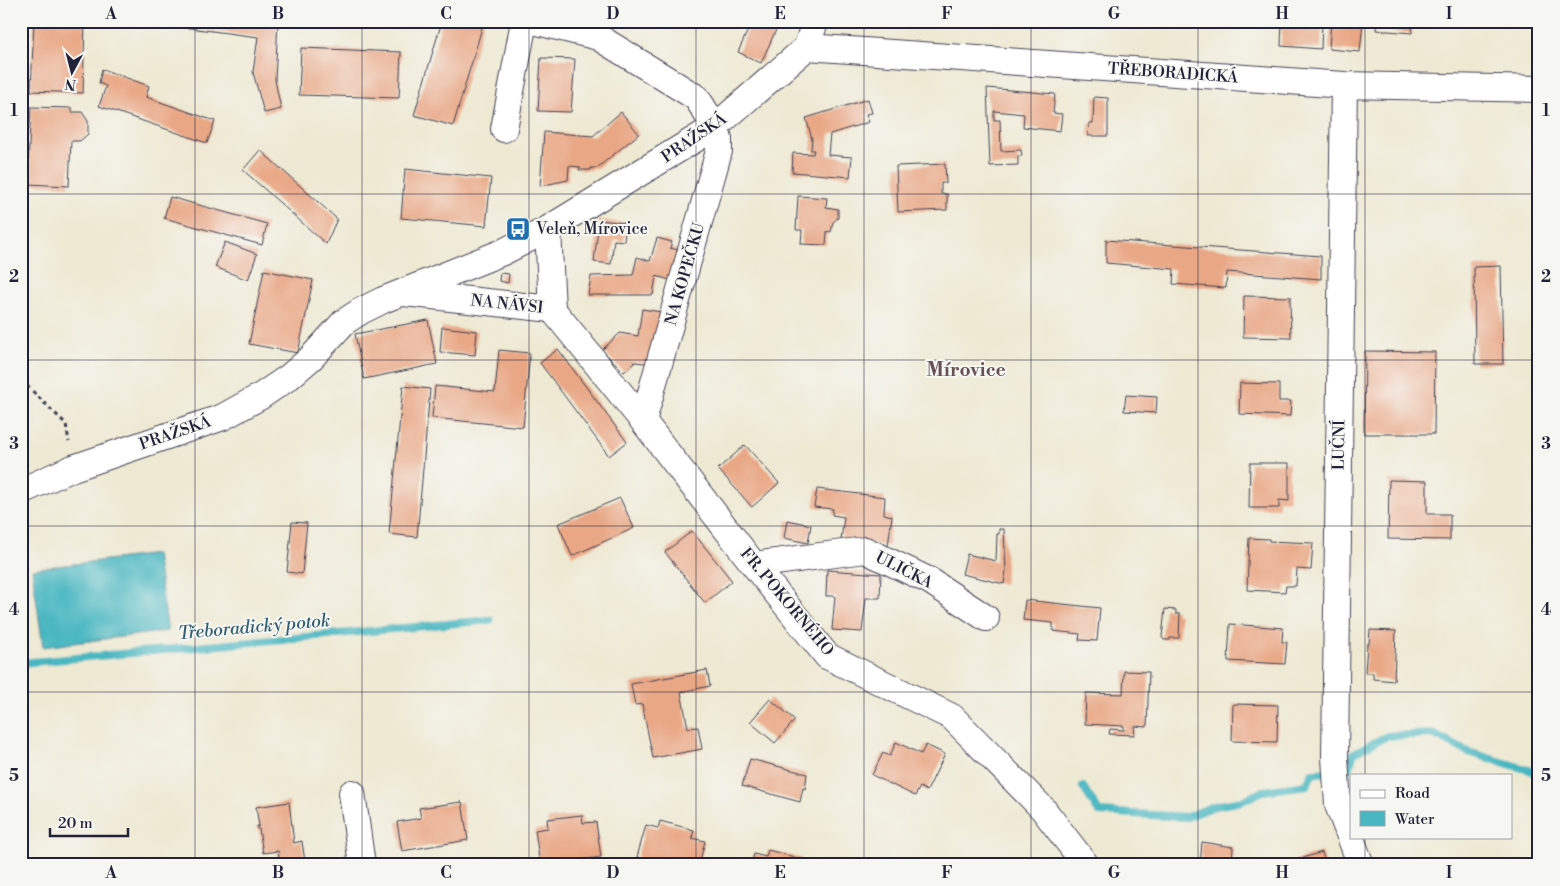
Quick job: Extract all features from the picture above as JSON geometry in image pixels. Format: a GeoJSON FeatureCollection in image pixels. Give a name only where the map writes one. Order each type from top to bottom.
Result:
{"type":"FeatureCollection","features":[{"type":"Feature","properties":{"kind":"street"},"geometry":{"type":"LineString","coordinates":[[504,129],[524,21]]}},
{"type":"Feature","properties":{"kind":"street"},"geometry":{"type":"LineString","coordinates":[[533,21],[598,37],[697,98],[715,127]]}},
{"type":"Feature","properties":{"kind":"street"},"geometry":{"type":"LineString","coordinates":[[807,47],[815,21]]}},
{"type":"Feature","properties":{"kind":"street","name":"PRAŽSKÁ"},"geometry":{"type":"LineString","coordinates":[[548,229],[715,127],[807,47]]}},
{"type":"Feature","properties":{"kind":"street","name":"TŘEBORADICKÁ"},"geometry":{"type":"LineString","coordinates":[[807,47],[1344,85],[1539,89]]}},
{"type":"Feature","properties":{"kind":"street","name":"LUČNÍ"},"geometry":{"type":"LineString","coordinates":[[1344,85],[1335,757],[1338,805],[1350,836]]}},
{"type":"Feature","properties":{"kind":"street","name":"NA KOPEČKU"},"geometry":{"type":"LineString","coordinates":[[643,421],[719,151],[719,139],[715,127]]}},
{"type":"Feature","properties":{"kind":"street","name":"NA NÁVSI"},"geometry":{"type":"LineString","coordinates":[[272,388],[289,377],[311,358],[344,322],[382,300],[503,252],[548,229],[552,309],[400,293]]}},
{"type":"Feature","properties":{"kind":"street","name":"FR. POKORNÉHO"},"geometry":{"type":"LineString","coordinates":[[552,309],[643,421],[827,656],[952,717],[1044,809],[1086,865]]}},
{"type":"Feature","properties":{"kind":"street","name":"PRAŽSKÁ"},"geometry":{"type":"LineString","coordinates":[[21,491],[73,468],[223,417],[255,400],[272,388]]}},
{"type":"Feature","properties":{"kind":"street","name":"ULIČKA"},"geometry":{"type":"LineString","coordinates":[[754,565],[865,550],[930,581],[986,618]]}},
{"type":"Feature","properties":{"kind":"street"},"geometry":{"type":"LineString","coordinates":[[352,793],[362,865]]}},
{"type":"Feature","properties":{"kind":"street","name":"LUČNÍ"},"geometry":{"type":"LineString","coordinates":[[1351,838],[1361,865]]}},
{"type":"Feature","properties":{"kind":"path"},"geometry":{"type":"LineString","coordinates":[[21,380],[66,424],[73,468]]}},
{"type":"Feature","properties":{"kind":"water"},"geometry":{"type":"Polygon","coordinates":[[[156,554],[168,631],[43,647],[32,569],[156,554]]]}},
{"type":"Feature","properties":{"kind":"building"},"geometry":{"type":"Polygon","coordinates":[[[34,21],[85,21],[83,93],[31,91],[34,21]]]}},
{"type":"Feature","properties":{"kind":"building"},"geometry":{"type":"Polygon","coordinates":[[[151,21],[278,21],[275,80],[281,109],[264,113],[253,72],[258,37],[151,23],[151,21]]]}},
{"type":"Feature","properties":{"kind":"building"},"geometry":{"type":"Polygon","coordinates":[[[442,21],[484,21],[453,126],[414,115],[442,21]]]}},
{"type":"Feature","properties":{"kind":"building"},"geometry":{"type":"Polygon","coordinates":[[[752,21],[780,21],[761,63],[738,52],[752,21]]]}},
{"type":"Feature","properties":{"kind":"building"},"geometry":{"type":"Polygon","coordinates":[[[1282,21],[1322,21],[1321,49],[1281,46],[1282,21]]]}},
{"type":"Feature","properties":{"kind":"building"},"geometry":{"type":"Polygon","coordinates":[[[1331,21],[1363,21],[1360,52],[1329,49],[1331,21]]]}},
{"type":"Feature","properties":{"kind":"building"},"geometry":{"type":"Polygon","coordinates":[[[1377,21],[1413,21],[1412,33],[1376,30],[1377,21]]]}},
{"type":"Feature","properties":{"kind":"building"},"geometry":{"type":"Polygon","coordinates":[[[301,48],[401,52],[399,98],[299,95],[301,48]]]}},
{"type":"Feature","properties":{"kind":"building"},"geometry":{"type":"Polygon","coordinates":[[[541,58],[575,59],[571,112],[538,111],[541,58]]]}},
{"type":"Feature","properties":{"kind":"building"},"geometry":{"type":"Polygon","coordinates":[[[102,69],[149,86],[146,97],[215,121],[207,143],[99,106],[106,86],[99,83],[102,69]]]}},
{"type":"Feature","properties":{"kind":"building"},"geometry":{"type":"Polygon","coordinates":[[[987,88],[1055,94],[1053,113],[1062,114],[1060,131],[1023,127],[1024,114],[994,111],[994,120],[1000,120],[1001,151],[1021,150],[1022,156],[1018,156],[1018,165],[990,166],[987,88]]]}},
{"type":"Feature","properties":{"kind":"building"},"geometry":{"type":"Polygon","coordinates":[[[1094,97],[1108,98],[1108,136],[1088,136],[1089,123],[1093,123],[1094,97]]]}},
{"type":"Feature","properties":{"kind":"building"},"geometry":{"type":"Polygon","coordinates":[[[868,99],[872,113],[866,114],[869,122],[830,134],[828,155],[852,157],[850,177],[792,172],[793,153],[813,154],[814,150],[811,150],[812,139],[806,118],[868,99]]]}},
{"type":"Feature","properties":{"kind":"building"},"geometry":{"type":"Polygon","coordinates":[[[31,107],[72,108],[72,112],[82,112],[88,121],[88,134],[80,141],[71,141],[69,186],[27,184],[31,107]]]}},
{"type":"Feature","properties":{"kind":"building"},"geometry":{"type":"Polygon","coordinates":[[[621,112],[639,134],[597,168],[579,170],[580,167],[569,166],[568,180],[540,186],[544,132],[593,136],[621,112]]]}},
{"type":"Feature","properties":{"kind":"building"},"geometry":{"type":"Polygon","coordinates":[[[260,150],[337,219],[326,244],[243,170],[260,150]]]}},
{"type":"Feature","properties":{"kind":"building"},"geometry":{"type":"Polygon","coordinates":[[[945,164],[946,183],[941,183],[941,194],[947,194],[947,210],[898,212],[896,166],[945,164]]]}},
{"type":"Feature","properties":{"kind":"building"},"geometry":{"type":"Polygon","coordinates":[[[405,169],[491,178],[486,226],[401,218],[405,169]]]}},
{"type":"Feature","properties":{"kind":"building"},"geometry":{"type":"Polygon","coordinates":[[[798,196],[827,198],[826,207],[838,209],[838,218],[833,222],[831,232],[827,231],[826,245],[801,244],[802,230],[796,230],[798,196]]]}},
{"type":"Feature","properties":{"kind":"building"},"geometry":{"type":"Polygon","coordinates":[[[170,197],[267,224],[262,245],[164,218],[170,197]]]}},
{"type":"Feature","properties":{"kind":"building"},"geometry":{"type":"Polygon","coordinates":[[[599,220],[626,223],[624,241],[614,240],[611,264],[594,262],[599,220]]]}},
{"type":"Feature","properties":{"kind":"building"},"geometry":{"type":"Polygon","coordinates":[[[657,238],[672,242],[670,248],[678,250],[670,280],[656,276],[653,295],[588,295],[591,276],[633,275],[637,257],[650,261],[657,238]]]}},
{"type":"Feature","properties":{"kind":"building"},"geometry":{"type":"Polygon","coordinates":[[[1106,240],[1321,256],[1321,279],[1227,272],[1226,288],[1173,284],[1174,269],[1106,263],[1106,240]]]}},
{"type":"Feature","properties":{"kind":"building"},"geometry":{"type":"Polygon","coordinates":[[[225,242],[257,254],[248,280],[215,267],[225,242]]]}},
{"type":"Feature","properties":{"kind":"building"},"geometry":{"type":"Polygon","coordinates":[[[1501,266],[1503,364],[1475,364],[1474,267],[1501,266]]]}},
{"type":"Feature","properties":{"kind":"building"},"geometry":{"type":"Polygon","coordinates":[[[264,270],[313,280],[298,353],[249,344],[264,270]]]}},
{"type":"Feature","properties":{"kind":"building"},"geometry":{"type":"Polygon","coordinates":[[[500,273],[509,274],[508,283],[499,281],[500,273]]]}},
{"type":"Feature","properties":{"kind":"building"},"geometry":{"type":"Polygon","coordinates":[[[1244,296],[1292,297],[1290,299],[1291,338],[1243,337],[1244,296]]]}},
{"type":"Feature","properties":{"kind":"building"},"geometry":{"type":"Polygon","coordinates":[[[642,309],[661,312],[654,364],[635,362],[624,372],[602,350],[620,333],[638,336],[642,309]]]}},
{"type":"Feature","properties":{"kind":"building"},"geometry":{"type":"Polygon","coordinates":[[[428,320],[437,364],[364,379],[355,334],[428,320]]]}},
{"type":"Feature","properties":{"kind":"building"},"geometry":{"type":"Polygon","coordinates":[[[442,327],[477,331],[475,355],[440,352],[442,327]]]}},
{"type":"Feature","properties":{"kind":"building"},"geometry":{"type":"Polygon","coordinates":[[[558,349],[627,442],[609,456],[540,363],[558,349]]]}},
{"type":"Feature","properties":{"kind":"building"},"geometry":{"type":"Polygon","coordinates":[[[499,350],[530,353],[523,427],[432,418],[435,386],[495,392],[499,350]]]}},
{"type":"Feature","properties":{"kind":"building"},"geometry":{"type":"Polygon","coordinates":[[[1365,351],[1435,352],[1434,434],[1364,434],[1365,351]]]}},
{"type":"Feature","properties":{"kind":"building"},"geometry":{"type":"Polygon","coordinates":[[[1240,383],[1279,384],[1279,401],[1291,401],[1290,416],[1239,414],[1240,383]]]}},
{"type":"Feature","properties":{"kind":"building"},"geometry":{"type":"Polygon","coordinates":[[[403,386],[430,389],[417,537],[389,534],[403,386]]]}},
{"type":"Feature","properties":{"kind":"building"},"geometry":{"type":"Polygon","coordinates":[[[1126,395],[1157,397],[1156,413],[1124,411],[1126,395]]]}},
{"type":"Feature","properties":{"kind":"building"},"geometry":{"type":"Polygon","coordinates":[[[745,445],[779,483],[752,507],[718,469],[745,445]]]}},
{"type":"Feature","properties":{"kind":"building"},"geometry":{"type":"Polygon","coordinates":[[[1250,463],[1289,463],[1289,501],[1279,500],[1279,508],[1249,508],[1250,463]]]}},
{"type":"Feature","properties":{"kind":"building"},"geometry":{"type":"Polygon","coordinates":[[[1389,480],[1427,481],[1427,514],[1450,514],[1450,540],[1388,539],[1389,480]]]}},
{"type":"Feature","properties":{"kind":"building"},"geometry":{"type":"Polygon","coordinates":[[[817,489],[885,497],[884,514],[892,516],[888,546],[841,540],[844,517],[832,515],[833,509],[814,507],[817,489]]]}},
{"type":"Feature","properties":{"kind":"building"},"geometry":{"type":"Polygon","coordinates":[[[620,498],[634,528],[572,556],[558,524],[620,498]]]}},
{"type":"Feature","properties":{"kind":"building"},"geometry":{"type":"Polygon","coordinates":[[[787,520],[811,525],[808,543],[784,538],[787,520]]]}},
{"type":"Feature","properties":{"kind":"building"},"geometry":{"type":"Polygon","coordinates":[[[292,522],[307,523],[302,574],[287,572],[292,522]]]}},
{"type":"Feature","properties":{"kind":"building"},"geometry":{"type":"Polygon","coordinates":[[[999,529],[1004,529],[1006,571],[1004,584],[962,574],[967,554],[996,561],[997,534],[999,534],[999,529]]]}},
{"type":"Feature","properties":{"kind":"building"},"geometry":{"type":"Polygon","coordinates":[[[692,531],[732,581],[705,603],[665,552],[692,531]]]}},
{"type":"Feature","properties":{"kind":"building"},"geometry":{"type":"Polygon","coordinates":[[[1249,538],[1313,543],[1311,570],[1297,569],[1296,586],[1286,586],[1285,592],[1247,590],[1249,538]]]}},
{"type":"Feature","properties":{"kind":"building"},"geometry":{"type":"Polygon","coordinates":[[[827,570],[881,574],[880,598],[866,598],[862,632],[832,630],[835,596],[826,596],[827,570]]]}},
{"type":"Feature","properties":{"kind":"building"},"geometry":{"type":"Polygon","coordinates":[[[1025,600],[1100,608],[1097,641],[1079,640],[1080,634],[1053,631],[1053,623],[1023,620],[1025,600]]]}},
{"type":"Feature","properties":{"kind":"building"},"geometry":{"type":"Polygon","coordinates":[[[1165,609],[1176,610],[1176,614],[1180,614],[1179,638],[1164,640],[1162,637],[1165,609]]]}},
{"type":"Feature","properties":{"kind":"building"},"geometry":{"type":"Polygon","coordinates":[[[1230,624],[1283,628],[1282,642],[1287,642],[1285,664],[1228,661],[1230,624]]]}},
{"type":"Feature","properties":{"kind":"building"},"geometry":{"type":"Polygon","coordinates":[[[1370,630],[1396,631],[1394,681],[1373,679],[1373,673],[1365,673],[1370,630]]]}},
{"type":"Feature","properties":{"kind":"building"},"geometry":{"type":"Polygon","coordinates":[[[707,670],[710,686],[681,692],[688,728],[698,727],[702,749],[653,758],[642,704],[635,705],[631,684],[707,670]]]}},
{"type":"Feature","properties":{"kind":"building"},"geometry":{"type":"Polygon","coordinates":[[[1124,671],[1149,672],[1147,727],[1135,726],[1134,735],[1109,734],[1110,729],[1124,730],[1124,726],[1085,724],[1086,693],[1123,694],[1124,671]]]}},
{"type":"Feature","properties":{"kind":"building"},"geometry":{"type":"Polygon","coordinates":[[[770,699],[795,720],[775,743],[750,722],[770,699]]]}},
{"type":"Feature","properties":{"kind":"building"},"geometry":{"type":"Polygon","coordinates":[[[1233,704],[1278,705],[1277,742],[1232,741],[1233,704]]]}},
{"type":"Feature","properties":{"kind":"building"},"geometry":{"type":"Polygon","coordinates":[[[896,742],[921,754],[926,745],[945,754],[927,791],[920,787],[915,796],[872,775],[883,753],[890,756],[896,742]]]}},
{"type":"Feature","properties":{"kind":"building"},"geometry":{"type":"Polygon","coordinates":[[[750,759],[807,774],[805,789],[803,788],[800,802],[742,786],[750,759]]]}},
{"type":"Feature","properties":{"kind":"building"},"geometry":{"type":"Polygon","coordinates":[[[289,802],[294,843],[302,841],[305,862],[280,865],[278,851],[263,853],[259,829],[257,829],[257,826],[259,826],[256,807],[289,802]]]}},
{"type":"Feature","properties":{"kind":"building"},"geometry":{"type":"Polygon","coordinates":[[[462,802],[468,840],[402,851],[397,822],[421,818],[419,808],[462,802]]]}},
{"type":"Feature","properties":{"kind":"building"},"geometry":{"type":"Polygon","coordinates":[[[582,815],[583,823],[596,822],[601,857],[540,865],[535,830],[548,828],[547,819],[582,815]]]}},
{"type":"Feature","properties":{"kind":"building"},"geometry":{"type":"Polygon","coordinates":[[[660,821],[694,830],[692,838],[705,841],[699,865],[666,865],[637,857],[646,825],[658,828],[660,821]]]}},
{"type":"Feature","properties":{"kind":"building"},"geometry":{"type":"Polygon","coordinates":[[[1202,842],[1233,847],[1232,865],[1200,865],[1202,842]]]}},
{"type":"Feature","properties":{"kind":"building"},"geometry":{"type":"Polygon","coordinates":[[[768,850],[802,859],[801,865],[751,865],[754,854],[766,857],[768,850]]]}},
{"type":"Feature","properties":{"kind":"building"},"geometry":{"type":"Polygon","coordinates":[[[1322,852],[1326,865],[1284,865],[1284,864],[1322,852]]]}},
{"type":"Feature","properties":{"kind":"waterway","name":"Třeboradický potok"},"geometry":{"type":"LineString","coordinates":[[21,663],[490,620]]}},
{"type":"Feature","properties":{"kind":"waterway","name":"Třeboradický potok"},"geometry":{"type":"LineString","coordinates":[[1343,772],[1347,772],[1354,753],[1387,736],[1433,734],[1468,752],[1539,773]]}},
{"type":"Feature","properties":{"kind":"waterway","name":"Třeboradický potok"},"geometry":{"type":"LineString","coordinates":[[1083,787],[1099,812],[1187,817],[1214,806],[1242,801],[1263,791],[1307,785],[1312,773],[1331,772]]}},
{"type":"Feature","properties":{"kind":"place","name":"Veleň, Mírovice"},"geometry":{"type":"Point","coordinates":[518,229]}},
{"type":"Feature","properties":{"kind":"district","name":"Mírovice"},"geometry":{"type":"Point","coordinates":[966,370]}}]}
